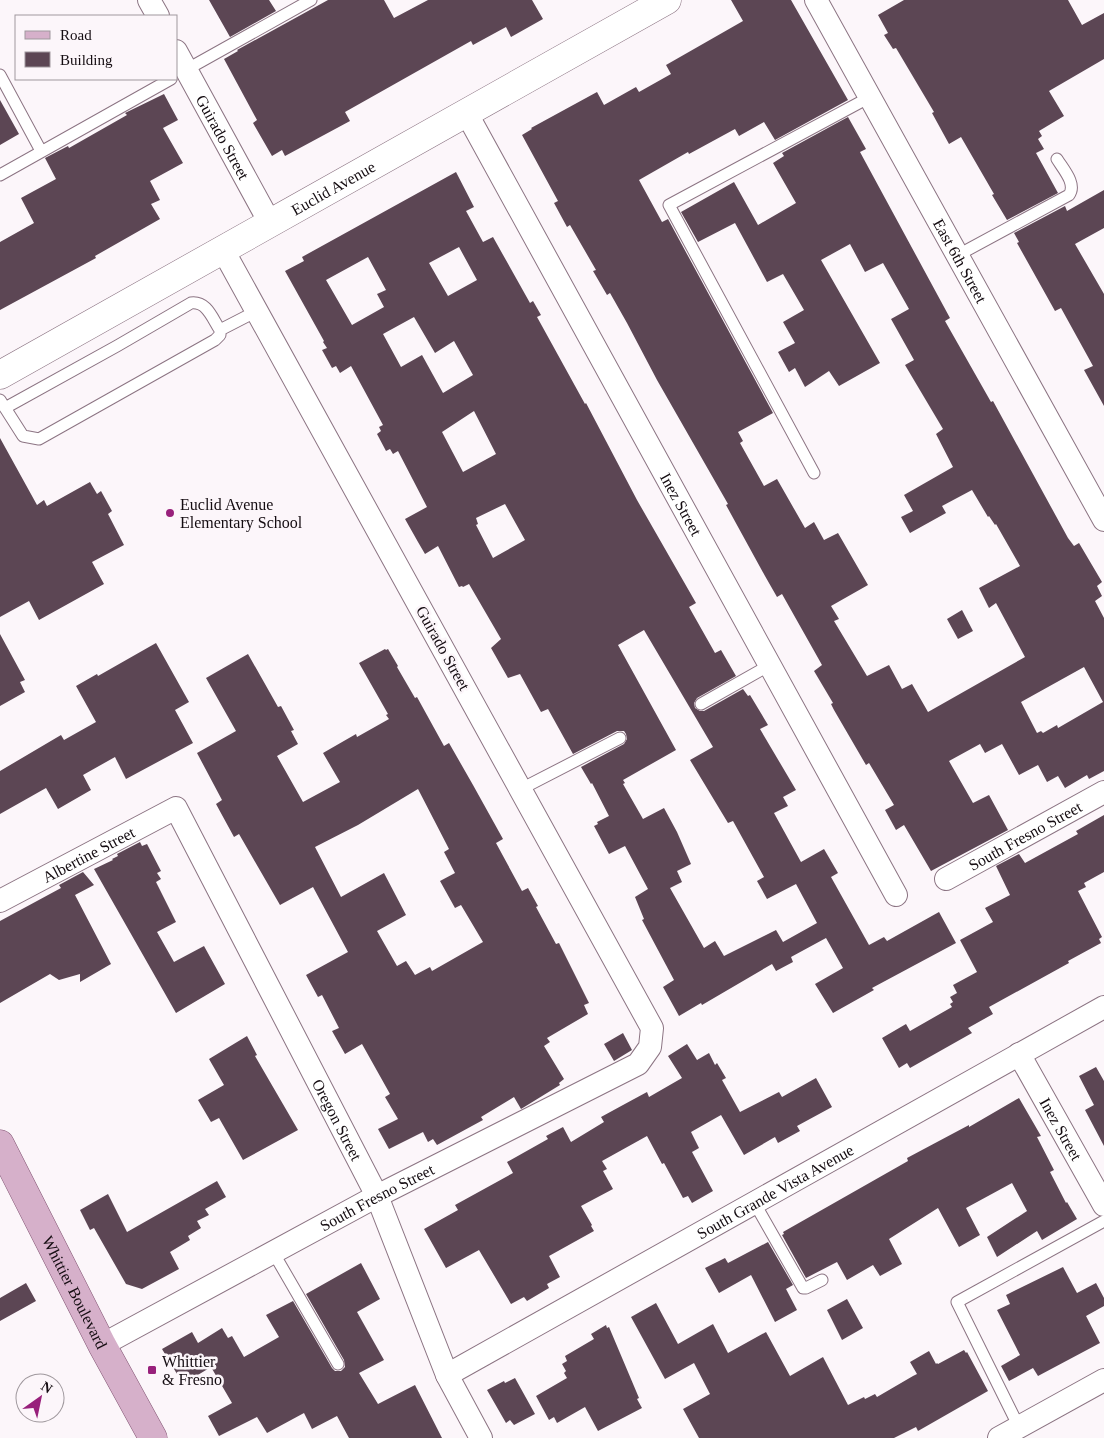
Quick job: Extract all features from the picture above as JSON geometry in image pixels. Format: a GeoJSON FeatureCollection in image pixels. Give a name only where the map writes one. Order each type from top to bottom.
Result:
{"type":"FeatureCollection","features":[{"type":"Feature","properties":{"kind":"main road","name":"Whittier Boulevard"},"geometry":{"type":"LineString","coordinates":[[0,1144],[102,1345],[153,1438]]}},
{"type":"Feature","properties":{"kind":"street"},"geometry":{"type":"LineString","coordinates":[[149,0],[157,15]]}},
{"type":"Feature","properties":{"kind":"street","name":"Euclid Avenue"},"geometry":{"type":"LineString","coordinates":[[0,375],[667,0]]}},
{"type":"Feature","properties":{"kind":"street","name":"East 6th Street"},"geometry":{"type":"LineString","coordinates":[[816,0],[1104,520]]}},
{"type":"Feature","properties":{"kind":"street","name":"Guirado Street"},"geometry":{"type":"LineString","coordinates":[[178,71],[270,223]]}},
{"type":"Feature","properties":{"kind":"street","name":"Inez Street"},"geometry":{"type":"LineString","coordinates":[[467,114],[896,895]]}},
{"type":"Feature","properties":{"kind":"street","name":"Guirado Street"},"geometry":{"type":"LineString","coordinates":[[223,250],[652,1028],[650,1047]]}},
{"type":"Feature","properties":{"kind":"street","name":"South Fresno Street"},"geometry":{"type":"LineString","coordinates":[[946,879],[1104,792]]}},
{"type":"Feature","properties":{"kind":"street","name":"Albertine Street"},"geometry":{"type":"LineString","coordinates":[[0,901],[176,808]]}},
{"type":"Feature","properties":{"kind":"street","name":"Oregon Street"},"geometry":{"type":"LineString","coordinates":[[176,808],[377,1196],[447,1375],[481,1438]]}},
{"type":"Feature","properties":{"kind":"street","name":"South Grande Vista Avenue"},"geometry":{"type":"LineString","coordinates":[[447,1375],[1104,1007]]}},
{"type":"Feature","properties":{"kind":"street","name":"South Fresno Street"},"geometry":{"type":"LineString","coordinates":[[102,1345],[377,1196],[638,1064],[650,1047]]}},
{"type":"Feature","properties":{"kind":"street","name":"Inez Street"},"geometry":{"type":"LineString","coordinates":[[1019,1054],[1104,1205]]}},
{"type":"Feature","properties":{"kind":"street"},"geometry":{"type":"LineString","coordinates":[[999,1438],[1104,1380]]}},
{"type":"Feature","properties":{"kind":"lane"},"geometry":{"type":"LineString","coordinates":[[178,68],[311,0]]}},
{"type":"Feature","properties":{"kind":"lane"},"geometry":{"type":"LineString","coordinates":[[0,75],[41,151]]}},
{"type":"Feature","properties":{"kind":"lane"},"geometry":{"type":"LineString","coordinates":[[0,175],[159,80]]}},
{"type":"Feature","properties":{"kind":"lane"},"geometry":{"type":"LineString","coordinates":[[814,473],[670,205],[870,97]]}},
{"type":"Feature","properties":{"kind":"lane"},"geometry":{"type":"LineString","coordinates":[[958,255],[1069,194],[1072,190],[1072,185],[1058,159]]}},
{"type":"Feature","properties":{"kind":"lane"},"geometry":{"type":"LineString","coordinates":[[198,302],[204,305],[220,330],[220,335],[215,340],[39,439],[23,436],[3,404],[117,346],[191,303],[198,302]]}},
{"type":"Feature","properties":{"kind":"lane"},"geometry":{"type":"LineString","coordinates":[[220,330],[257,311]]}},
{"type":"Feature","properties":{"kind":"lane"},"geometry":{"type":"LineString","coordinates":[[701,704],[770,665]]}},
{"type":"Feature","properties":{"kind":"lane"},"geometry":{"type":"LineString","coordinates":[[521,789],[620,738]]}},
{"type":"Feature","properties":{"kind":"lane"},"geometry":{"type":"LineString","coordinates":[[754,1202],[803,1288],[822,1280]]}},
{"type":"Feature","properties":{"kind":"lane"},"geometry":{"type":"LineString","coordinates":[[1020,1427],[957,1302],[1104,1221]]}},
{"type":"Feature","properties":{"kind":"lane"},"geometry":{"type":"LineString","coordinates":[[274,1252],[338,1364]]}},
{"type":"Feature","properties":{"kind":"building"},"geometry":{"type":"Polygon","coordinates":[[[209,0],[269,0],[276,11],[230,37],[209,0]]]}},
{"type":"Feature","properties":{"kind":"building"},"geometry":{"type":"Polygon","coordinates":[[[328,0],[384,0],[394,18],[428,0],[532,0],[543,19],[511,37],[506,27],[473,45],[471,41],[345,112],[350,121],[285,156],[282,150],[272,156],[253,123],[257,120],[224,59],[328,0]]]}},
{"type":"Feature","properties":{"kind":"building"},"geometry":{"type":"Polygon","coordinates":[[[731,0],[791,0],[848,100],[775,140],[764,122],[739,136],[735,129],[689,154],[688,152],[639,180],[662,222],[668,219],[773,413],[738,432],[743,441],[740,443],[764,486],[777,479],[805,528],[814,522],[824,540],[838,533],[868,585],[831,606],[839,619],[834,621],[867,676],[889,665],[902,689],[912,684],[928,712],[1025,657],[996,603],[989,608],[979,588],[1020,566],[996,524],[988,517],[972,490],[942,506],[946,513],[910,533],[901,517],[913,511],[904,495],[953,467],[936,434],[943,429],[905,365],[914,360],[891,319],[909,309],[883,263],[865,272],[850,244],[821,260],[880,363],[839,386],[829,371],[805,387],[795,368],[789,372],[778,352],[795,343],[783,322],[804,310],[783,274],[767,282],[735,223],[698,242],[681,212],[734,182],[758,225],[796,203],[773,163],[784,156],[782,153],[848,117],[866,149],[860,152],[950,318],[945,321],[991,402],[993,401],[1068,538],[1074,546],[1079,543],[1102,582],[1097,586],[1102,596],[1095,601],[1104,618],[1104,771],[1089,779],[1087,775],[1065,788],[1058,776],[1047,782],[1038,765],[1019,775],[1002,744],[985,753],[980,744],[949,761],[973,803],[989,795],[1008,830],[931,871],[904,825],[896,830],[885,810],[894,805],[869,763],[866,765],[814,671],[822,665],[782,594],[777,597],[726,505],[728,504],[610,293],[607,295],[593,271],[596,270],[570,225],[567,227],[554,203],[558,201],[522,135],[531,128],[597,92],[604,105],[636,87],[639,92],[671,74],[666,65],[743,21],[731,0]],[[1084,667],[1021,702],[1037,733],[1041,731],[1043,733],[1057,725],[1058,728],[1103,702],[1084,667]]]}},
{"type":"Feature","properties":{"kind":"building"},"geometry":{"type":"Polygon","coordinates":[[[904,0],[1068,0],[1082,25],[1104,13],[1104,59],[1049,91],[1064,116],[1039,131],[1042,136],[1038,139],[1044,149],[1036,153],[1058,193],[1007,220],[961,137],[949,144],[932,113],[934,112],[896,48],[893,49],[884,35],[888,33],[878,15],[904,0]]]}},
{"type":"Feature","properties":{"kind":"building"},"geometry":{"type":"Polygon","coordinates":[[[164,94],[178,120],[163,128],[183,163],[150,181],[160,200],[151,204],[160,219],[95,256],[96,258],[0,310],[0,242],[34,223],[21,198],[56,179],[45,158],[68,146],[69,148],[127,115],[125,113],[164,94]]]}},
{"type":"Feature","properties":{"kind":"building"},"geometry":{"type":"Polygon","coordinates":[[[0,100],[19,134],[0,145],[0,100]]]}},
{"type":"Feature","properties":{"kind":"building"},"geometry":{"type":"Polygon","coordinates":[[[456,172],[474,207],[466,211],[483,242],[493,237],[530,303],[533,301],[541,315],[537,317],[586,403],[637,500],[696,603],[689,607],[715,653],[721,650],[736,676],[697,698],[694,703],[695,708],[704,711],[743,689],[748,696],[750,695],[768,725],[760,729],[796,790],[783,797],[788,806],[774,813],[801,862],[824,849],[838,873],[831,877],[869,945],[884,937],[887,941],[939,912],[956,943],[872,988],[874,990],[833,1013],[815,984],[843,968],[826,938],[791,957],[793,962],[776,971],[772,964],[702,1005],[701,1003],[679,1016],[663,987],[674,980],[642,920],[644,919],[635,897],[648,889],[625,846],[609,854],[594,826],[598,824],[597,822],[609,816],[592,783],[581,767],[624,744],[627,739],[626,734],[624,731],[617,731],[573,754],[548,709],[541,712],[520,674],[508,678],[491,648],[501,639],[469,584],[459,587],[438,546],[425,554],[405,519],[427,507],[398,451],[393,454],[390,449],[386,451],[377,434],[381,431],[379,427],[383,425],[351,366],[340,373],[336,366],[332,368],[322,350],[327,348],[324,341],[285,271],[304,261],[302,257],[456,172]],[[459,247],[429,263],[448,296],[477,280],[459,247]],[[368,257],[326,280],[352,325],[384,307],[377,294],[386,290],[368,257]],[[414,317],[383,334],[401,367],[422,355],[443,393],[473,375],[454,341],[435,353],[414,317]],[[474,411],[442,432],[463,472],[496,454],[474,411]],[[505,504],[476,518],[478,524],[476,525],[493,558],[525,540],[505,504]],[[644,630],[618,645],[676,750],[623,780],[625,783],[623,784],[643,819],[664,808],[677,832],[691,864],[677,871],[682,882],[670,888],[704,948],[715,941],[724,956],[776,930],[783,942],[817,923],[796,884],[767,899],[757,881],[764,877],[733,821],[728,823],[690,760],[713,747],[644,630]]]}},
{"type":"Feature","properties":{"kind":"building"},"geometry":{"type":"Polygon","coordinates":[[[1104,190],[1104,228],[1075,244],[1104,294],[1104,406],[1084,370],[1093,366],[1061,308],[1055,311],[1017,243],[1019,242],[1014,233],[1065,206],[1067,211],[1104,190]]]}},
{"type":"Feature","properties":{"kind":"building"},"geometry":{"type":"Polygon","coordinates":[[[0,438],[37,505],[44,500],[47,506],[90,482],[97,494],[101,491],[112,511],[108,514],[124,545],[92,562],[104,584],[39,620],[29,601],[0,617],[0,438]]]}},
{"type":"Feature","properties":{"kind":"building"},"geometry":{"type":"Polygon","coordinates":[[[962,610],[973,631],[958,639],[947,619],[962,610]]]}},
{"type":"Feature","properties":{"kind":"building"},"geometry":{"type":"Polygon","coordinates":[[[0,634],[25,680],[20,682],[25,692],[0,706],[0,634]]]}},
{"type":"Feature","properties":{"kind":"building"},"geometry":{"type":"Polygon","coordinates":[[[156,643],[189,702],[175,710],[193,743],[126,779],[115,757],[83,775],[91,790],[58,809],[46,788],[0,814],[0,771],[61,735],[64,740],[96,722],[76,686],[97,674],[98,676],[156,643]]]}},
{"type":"Feature","properties":{"kind":"building"},"geometry":{"type":"Polygon","coordinates":[[[388,649],[444,746],[449,743],[473,785],[503,839],[496,843],[522,891],[528,888],[538,906],[536,907],[556,944],[559,943],[589,1003],[584,1005],[588,1014],[547,1038],[550,1042],[544,1046],[564,1079],[559,1083],[560,1085],[521,1109],[514,1097],[481,1117],[483,1120],[437,1145],[433,1139],[428,1142],[423,1132],[389,1149],[378,1129],[398,1119],[385,1097],[390,1094],[362,1044],[345,1054],[332,1031],[339,1028],[322,995],[318,997],[306,975],[348,952],[313,887],[280,905],[239,834],[234,837],[216,804],[222,800],[197,753],[236,731],[206,678],[248,654],[278,707],[281,706],[294,730],[291,731],[298,744],[277,756],[303,802],[340,782],[323,753],[356,734],[357,737],[389,719],[359,663],[388,649]],[[418,789],[358,825],[315,847],[341,897],[384,873],[406,915],[377,931],[397,966],[406,961],[415,975],[430,967],[432,971],[483,942],[461,905],[455,908],[440,881],[455,873],[444,852],[449,849],[418,789]]]}},
{"type":"Feature","properties":{"kind":"building"},"geometry":{"type":"Polygon","coordinates":[[[1104,815],[1104,872],[1084,883],[1086,887],[1078,891],[1102,937],[1099,939],[1101,943],[989,1007],[993,1014],[968,1028],[972,1033],[910,1068],[907,1063],[899,1068],[882,1038],[906,1024],[910,1031],[952,1007],[950,1004],[953,1002],[950,997],[957,993],[953,985],[977,972],[960,940],[993,922],[985,908],[1010,895],[996,866],[1019,854],[1025,863],[1078,834],[1076,831],[1104,815]]]}},
{"type":"Feature","properties":{"kind":"building"},"geometry":{"type":"Polygon","coordinates":[[[140,842],[142,846],[147,844],[161,871],[157,873],[161,879],[156,882],[176,922],[157,932],[174,962],[204,946],[225,984],[176,1013],[94,869],[113,860],[118,856],[117,854],[140,842]]]}},
{"type":"Feature","properties":{"kind":"building"},"geometry":{"type":"Polygon","coordinates":[[[83,872],[94,885],[75,895],[111,964],[80,982],[80,974],[59,980],[50,974],[0,1003],[0,921],[61,888],[59,885],[83,872]]]}},
{"type":"Feature","properties":{"kind":"building"},"geometry":{"type":"Polygon","coordinates":[[[623,1033],[632,1050],[614,1061],[604,1044],[623,1033]]]}},
{"type":"Feature","properties":{"kind":"building"},"geometry":{"type":"Polygon","coordinates":[[[247,1036],[257,1055],[255,1056],[298,1130],[243,1160],[219,1118],[211,1122],[198,1100],[224,1085],[209,1059],[247,1036]]]}},
{"type":"Feature","properties":{"kind":"building"},"geometry":{"type":"Polygon","coordinates":[[[687,1044],[697,1060],[709,1053],[715,1065],[717,1063],[726,1078],[722,1080],[740,1112],[779,1092],[782,1097],[816,1078],[832,1107],[797,1126],[800,1131],[778,1143],[775,1137],[744,1155],[721,1115],[691,1132],[699,1148],[692,1152],[713,1191],[692,1203],[688,1196],[683,1198],[647,1136],[602,1161],[607,1169],[603,1171],[613,1189],[581,1206],[594,1231],[549,1256],[560,1277],[547,1284],[549,1288],[527,1301],[524,1297],[511,1304],[479,1250],[446,1268],[424,1229],[458,1210],[455,1205],[513,1173],[507,1162],[548,1139],[546,1136],[563,1127],[571,1142],[604,1122],[601,1117],[647,1092],[649,1097],[682,1078],[668,1056],[687,1044]]]}},
{"type":"Feature","properties":{"kind":"building"},"geometry":{"type":"Polygon","coordinates":[[[1096,1067],[1104,1081],[1104,1146],[1085,1110],[1094,1105],[1079,1076],[1096,1067]]]}},
{"type":"Feature","properties":{"kind":"building"},"geometry":{"type":"Polygon","coordinates":[[[1019,1098],[1041,1136],[1037,1137],[1054,1170],[1050,1172],[1066,1203],[1077,1219],[1042,1240],[1037,1231],[997,1257],[987,1237],[1027,1211],[1012,1183],[966,1208],[980,1235],[959,1247],[938,1208],[889,1239],[902,1264],[880,1276],[873,1265],[847,1280],[837,1262],[806,1278],[782,1235],[784,1234],[783,1232],[908,1161],[907,1158],[969,1125],[969,1127],[1019,1098]]]}},
{"type":"Feature","properties":{"kind":"building"},"geometry":{"type":"Polygon","coordinates":[[[217,1181],[226,1197],[205,1209],[209,1215],[197,1221],[201,1228],[188,1236],[190,1240],[170,1252],[179,1269],[142,1289],[126,1284],[94,1228],[90,1230],[80,1210],[108,1194],[127,1232],[217,1181]]]}},
{"type":"Feature","properties":{"kind":"building"},"geometry":{"type":"Polygon","coordinates":[[[768,1242],[793,1285],[786,1289],[797,1310],[775,1322],[751,1275],[719,1293],[705,1268],[725,1258],[728,1263],[768,1242]]]}},
{"type":"Feature","properties":{"kind":"building"},"geometry":{"type":"Polygon","coordinates":[[[361,1263],[380,1299],[357,1312],[384,1360],[359,1373],[378,1404],[415,1385],[442,1438],[349,1438],[337,1416],[312,1429],[304,1413],[267,1433],[257,1417],[219,1436],[208,1416],[232,1403],[211,1367],[183,1384],[162,1349],[192,1332],[198,1343],[222,1328],[228,1338],[232,1336],[244,1357],[279,1337],[266,1315],[293,1301],[332,1368],[335,1371],[341,1371],[345,1367],[344,1360],[306,1294],[361,1263]]]}},
{"type":"Feature","properties":{"kind":"building"},"geometry":{"type":"Polygon","coordinates":[[[1063,1267],[1077,1293],[1096,1283],[1104,1298],[1104,1306],[1086,1316],[1100,1343],[1038,1376],[1033,1368],[1009,1381],[1001,1366],[1020,1355],[997,1310],[1010,1304],[1006,1295],[1063,1267]]]}},
{"type":"Feature","properties":{"kind":"building"},"geometry":{"type":"Polygon","coordinates":[[[26,1283],[36,1301],[0,1321],[0,1298],[26,1283]]]}},
{"type":"Feature","properties":{"kind":"building"},"geometry":{"type":"Polygon","coordinates":[[[847,1299],[863,1328],[842,1340],[827,1310],[847,1299]]]}},
{"type":"Feature","properties":{"kind":"building"},"geometry":{"type":"Polygon","coordinates":[[[656,1303],[678,1344],[713,1324],[728,1353],[766,1332],[790,1376],[823,1357],[848,1405],[864,1397],[865,1399],[875,1394],[877,1397],[917,1374],[910,1362],[929,1351],[936,1364],[964,1350],[967,1352],[988,1391],[918,1431],[916,1427],[894,1438],[699,1438],[683,1409],[710,1394],[694,1363],[665,1379],[631,1317],[656,1303]]]}},
{"type":"Feature","properties":{"kind":"building"},"geometry":{"type":"Polygon","coordinates":[[[606,1325],[607,1328],[609,1327],[642,1408],[598,1431],[585,1407],[557,1423],[554,1417],[549,1420],[536,1396],[567,1378],[562,1364],[567,1361],[565,1356],[594,1339],[591,1334],[606,1325]]]}},
{"type":"Feature","properties":{"kind":"building"},"geometry":{"type":"Polygon","coordinates":[[[515,1378],[535,1414],[514,1425],[510,1420],[506,1423],[487,1390],[504,1381],[505,1383],[515,1378]]]}},
{"type":"Feature","properties":{"kind":"place","name":"Euclid Avenue Elementary School"},"geometry":{"type":"Point","coordinates":[170,513]}},
{"type":"Feature","properties":{"kind":"place","name":"Whittier & Fresno"},"geometry":{"type":"Point","coordinates":[152,1370]}}]}
